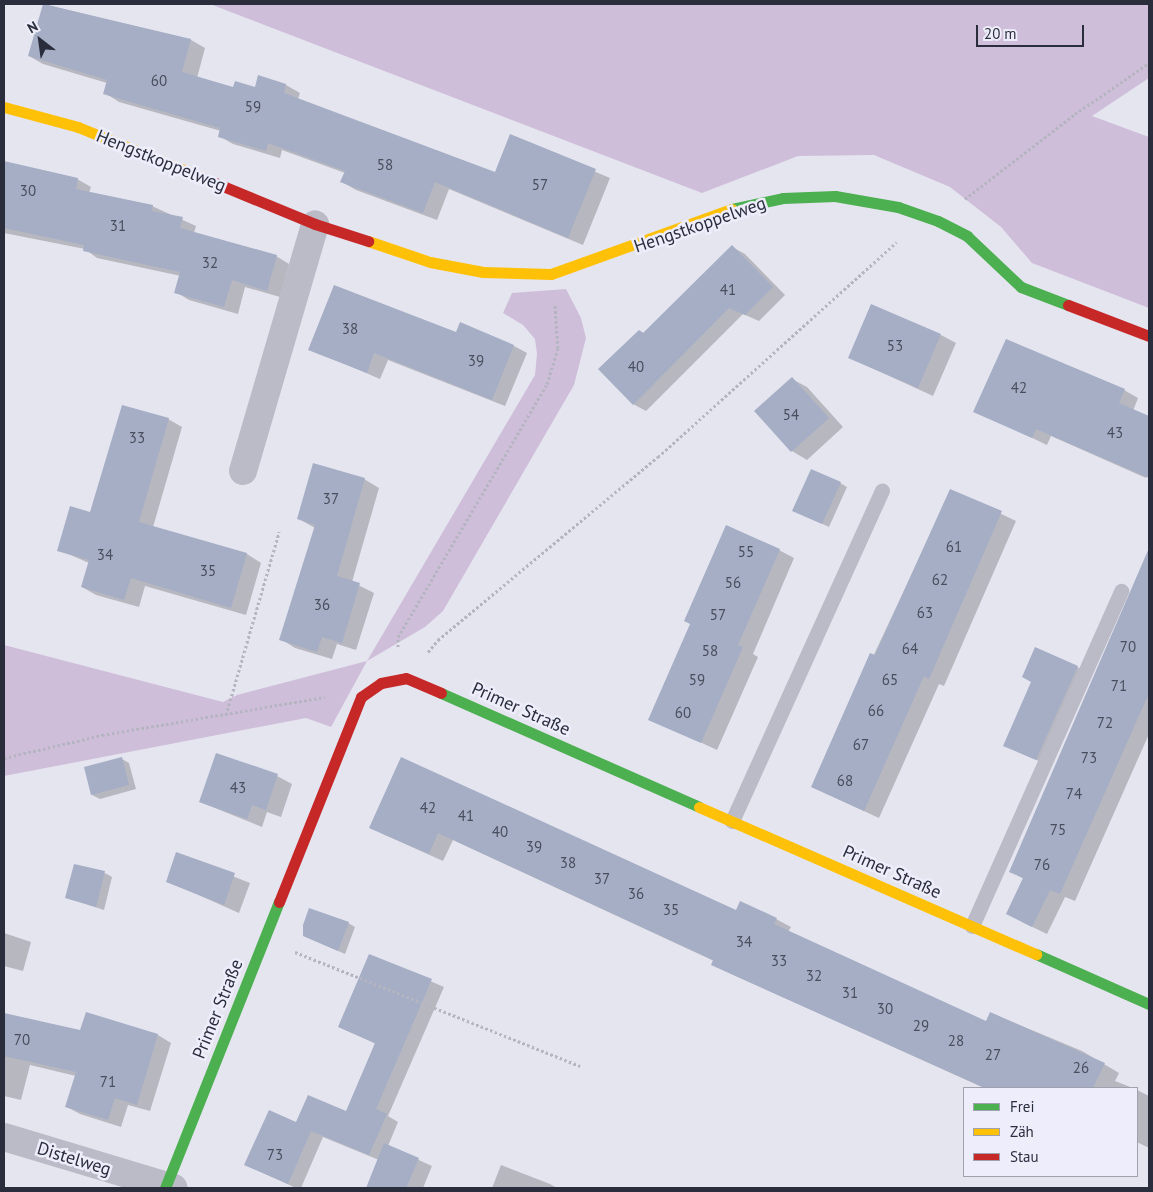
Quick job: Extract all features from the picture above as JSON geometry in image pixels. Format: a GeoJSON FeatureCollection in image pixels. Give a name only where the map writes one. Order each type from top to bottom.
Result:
{"type":"FeatureCollection","features":[{"type":"Feature","properties":{"kind":"street","name":"Hengstkoppelweg"},"geometry":{"type":"LineString","coordinates":[[4,107],[78,127],[315,224],[430,262],[483,272],[551,274],[739,207],[783,198],[835,196],[898,207],[938,220],[967,236],[1021,287],[1149,336]]}},
{"type":"Feature","properties":{"kind":"street"},"geometry":{"type":"LineString","coordinates":[[243,470],[315,224]]}},
{"type":"Feature","properties":{"kind":"street"},"geometry":{"type":"LineString","coordinates":[[361,697],[381,683],[406,678]]}},
{"type":"Feature","properties":{"kind":"street","name":"Primer Straße"},"geometry":{"type":"LineString","coordinates":[[406,678],[1149,1004]]}},
{"type":"Feature","properties":{"kind":"street","name":"Primer Straße"},"geometry":{"type":"LineString","coordinates":[[168,1187],[361,697]]}},
{"type":"Feature","properties":{"kind":"street","name":"Distelweg"},"geometry":{"type":"LineString","coordinates":[[4,1137],[168,1187]]}},
{"type":"Feature","properties":{"kind":"lane"},"geometry":{"type":"LineString","coordinates":[[732,821],[882,490]]}},
{"type":"Feature","properties":{"kind":"lane"},"geometry":{"type":"LineString","coordinates":[[972,926],[1121,591]]}},
{"type":"Feature","properties":{"kind":"path"},"geometry":{"type":"LineString","coordinates":[[551,274],[558,348],[548,384],[398,637],[398,659],[406,678],[438,640],[658,457],[908,232],[938,220],[1075,114],[1149,63]]}},
{"type":"Feature","properties":{"kind":"path"},"geometry":{"type":"LineString","coordinates":[[226,715],[279,532]]}},
{"type":"Feature","properties":{"kind":"path"},"geometry":{"type":"LineString","coordinates":[[4,758],[102,735],[331,696],[361,697]]}},
{"type":"Feature","properties":{"kind":"path"},"geometry":{"type":"LineString","coordinates":[[265,940],[580,1066]]}},
{"type":"Feature","properties":{"kind":"shaded area"},"geometry":{"type":"Polygon","coordinates":[[[210,4],[1149,4],[1149,78],[1092,116],[1149,137],[1149,308],[1032,263],[1001,227],[950,187],[874,155],[798,156],[702,193],[210,4]]]}},
{"type":"Feature","properties":{"kind":"shaded area"},"geometry":{"type":"Polygon","coordinates":[[[566,289],[581,318],[586,338],[574,385],[443,611],[425,627],[367,661],[535,375],[537,354],[535,339],[523,325],[503,313],[512,293],[566,289]]]}},
{"type":"Feature","properties":{"kind":"shaded area"},"geometry":{"type":"Polygon","coordinates":[[[4,645],[223,702],[237,695],[367,661],[331,727],[306,718],[4,776],[4,645]]]}},
{"type":"Feature","properties":{"kind":"building"},"geometry":{"type":"Polygon","coordinates":[[[43,4],[191,39],[182,72],[233,87],[235,81],[255,87],[258,75],[286,84],[284,93],[495,172],[510,134],[596,169],[568,238],[435,182],[423,213],[340,182],[345,171],[268,143],[266,151],[218,137],[220,128],[103,94],[107,80],[28,56],[43,4]]]}},
{"type":"Feature","properties":{"kind":"building"},"geometry":{"type":"Polygon","coordinates":[[[4,161],[78,178],[76,189],[153,205],[152,211],[183,217],[180,228],[277,255],[267,291],[232,280],[224,307],[174,293],[180,272],[83,251],[84,245],[4,228],[4,161]]]}},
{"type":"Feature","properties":{"kind":"building"},"geometry":{"type":"Polygon","coordinates":[[[732,245],[773,287],[745,315],[729,308],[633,405],[598,369],[639,330],[643,333],[732,245]]]}},
{"type":"Feature","properties":{"kind":"building"},"geometry":{"type":"Polygon","coordinates":[[[334,285],[456,332],[460,322],[514,345],[492,400],[374,353],[367,373],[308,350],[334,285]]]}},
{"type":"Feature","properties":{"kind":"building"},"geometry":{"type":"Polygon","coordinates":[[[871,304],[941,334],[918,388],[848,358],[871,304]]]}},
{"type":"Feature","properties":{"kind":"building"},"geometry":{"type":"Polygon","coordinates":[[[1006,339],[1125,389],[1119,403],[1149,416],[1149,478],[1036,429],[1032,438],[973,412],[1006,339]]]}},
{"type":"Feature","properties":{"kind":"building"},"geometry":{"type":"Polygon","coordinates":[[[792,377],[829,418],[791,452],[754,411],[792,377]]]}},
{"type":"Feature","properties":{"kind":"building"},"geometry":{"type":"Polygon","coordinates":[[[122,405],[169,418],[139,522],[247,553],[231,608],[131,578],[124,600],[81,587],[89,560],[57,551],[70,506],[90,512],[122,405]]]}},
{"type":"Feature","properties":{"kind":"building"},"geometry":{"type":"Polygon","coordinates":[[[313,463],[365,478],[337,576],[360,583],[342,643],[322,637],[317,652],[279,640],[315,525],[297,519],[313,463]]]}},
{"type":"Feature","properties":{"kind":"building"},"geometry":{"type":"Polygon","coordinates":[[[811,469],[841,482],[822,524],[792,511],[811,469]]]}},
{"type":"Feature","properties":{"kind":"building"},"geometry":{"type":"Polygon","coordinates":[[[950,489],[1002,511],[929,679],[924,676],[864,811],[811,787],[870,653],[875,655],[950,489]]]}},
{"type":"Feature","properties":{"kind":"building"},"geometry":{"type":"Polygon","coordinates":[[[726,525],[780,549],[738,645],[743,647],[701,743],[648,720],[690,624],[684,621],[726,525]]]}},
{"type":"Feature","properties":{"kind":"building"},"geometry":{"type":"Polygon","coordinates":[[[1149,548],[1149,693],[1060,894],[1050,890],[1032,927],[1006,914],[1023,878],[1009,872],[1149,548]]]}},
{"type":"Feature","properties":{"kind":"building"},"geometry":{"type":"Polygon","coordinates":[[[1035,647],[1078,666],[1036,760],[1003,746],[1031,682],[1022,677],[1035,647]]]}},
{"type":"Feature","properties":{"kind":"building"},"geometry":{"type":"Polygon","coordinates":[[[216,753],[278,774],[266,810],[252,805],[247,819],[199,802],[216,753]]]}},
{"type":"Feature","properties":{"kind":"building"},"geometry":{"type":"Polygon","coordinates":[[[122,757],[129,785],[91,795],[84,767],[122,757]]]}},
{"type":"Feature","properties":{"kind":"building"},"geometry":{"type":"Polygon","coordinates":[[[401,757],[736,910],[740,901],[777,918],[774,924],[986,1021],[990,1012],[1105,1063],[1093,1087],[983,1087],[711,965],[713,960],[438,833],[429,854],[369,828],[401,757]]]}},
{"type":"Feature","properties":{"kind":"building"},"geometry":{"type":"Polygon","coordinates":[[[176,852],[235,873],[224,905],[166,882],[176,852]]]}},
{"type":"Feature","properties":{"kind":"building"},"geometry":{"type":"Polygon","coordinates":[[[74,864],[105,871],[96,907],[65,898],[74,864]]]}},
{"type":"Feature","properties":{"kind":"building"},"geometry":{"type":"Polygon","coordinates":[[[309,908],[349,922],[338,951],[303,936],[303,925],[309,908]]]}},
{"type":"Feature","properties":{"kind":"building"},"geometry":{"type":"Polygon","coordinates":[[[369,954],[432,979],[376,1109],[387,1114],[369,1155],[311,1131],[288,1184],[244,1165],[269,1110],[296,1122],[308,1095],[346,1111],[375,1043],[338,1027],[369,954]]]}},
{"type":"Feature","properties":{"kind":"building"},"geometry":{"type":"Polygon","coordinates":[[[86,1012],[158,1034],[137,1105],[115,1098],[108,1120],[65,1107],[76,1072],[4,1056],[4,1013],[80,1030],[86,1012]]]}},
{"type":"Feature","properties":{"kind":"building"},"geometry":{"type":"Polygon","coordinates":[[[384,1143],[419,1158],[406,1188],[366,1188],[384,1143]]]}},
{"type":"Feature","properties":{"kind":"traffic: fast"},"geometry":{"type":"LineString","coordinates":[[732,209],[783,198],[835,196],[898,207],[938,221],[967,236],[1021,287],[1068,305]]}},
{"type":"Feature","properties":{"kind":"traffic: fast"},"geometry":{"type":"LineString","coordinates":[[441,693],[699,807]]}},
{"type":"Feature","properties":{"kind":"traffic: fast"},"geometry":{"type":"LineString","coordinates":[[165,1188],[279,902]]}},
{"type":"Feature","properties":{"kind":"traffic: fast"},"geometry":{"type":"LineString","coordinates":[[1036,954],[1149,1004]]}},
{"type":"Feature","properties":{"kind":"traffic: slow"},"geometry":{"type":"LineString","coordinates":[[4,107],[78,127],[201,177]]}},
{"type":"Feature","properties":{"kind":"traffic: slow"},"geometry":{"type":"LineString","coordinates":[[368,241],[430,262],[483,272],[551,274],[732,209]]}},
{"type":"Feature","properties":{"kind":"traffic: slow"},"geometry":{"type":"LineString","coordinates":[[699,807],[1036,954]]}},
{"type":"Feature","properties":{"kind":"traffic: jam"},"geometry":{"type":"LineString","coordinates":[[201,177],[315,224],[368,241]]}},
{"type":"Feature","properties":{"kind":"traffic: jam"},"geometry":{"type":"LineString","coordinates":[[1068,305],[1149,336]]}},
{"type":"Feature","properties":{"kind":"traffic: jam"},"geometry":{"type":"LineString","coordinates":[[279,902],[361,697],[381,683],[406,678],[441,693]]}}]}
